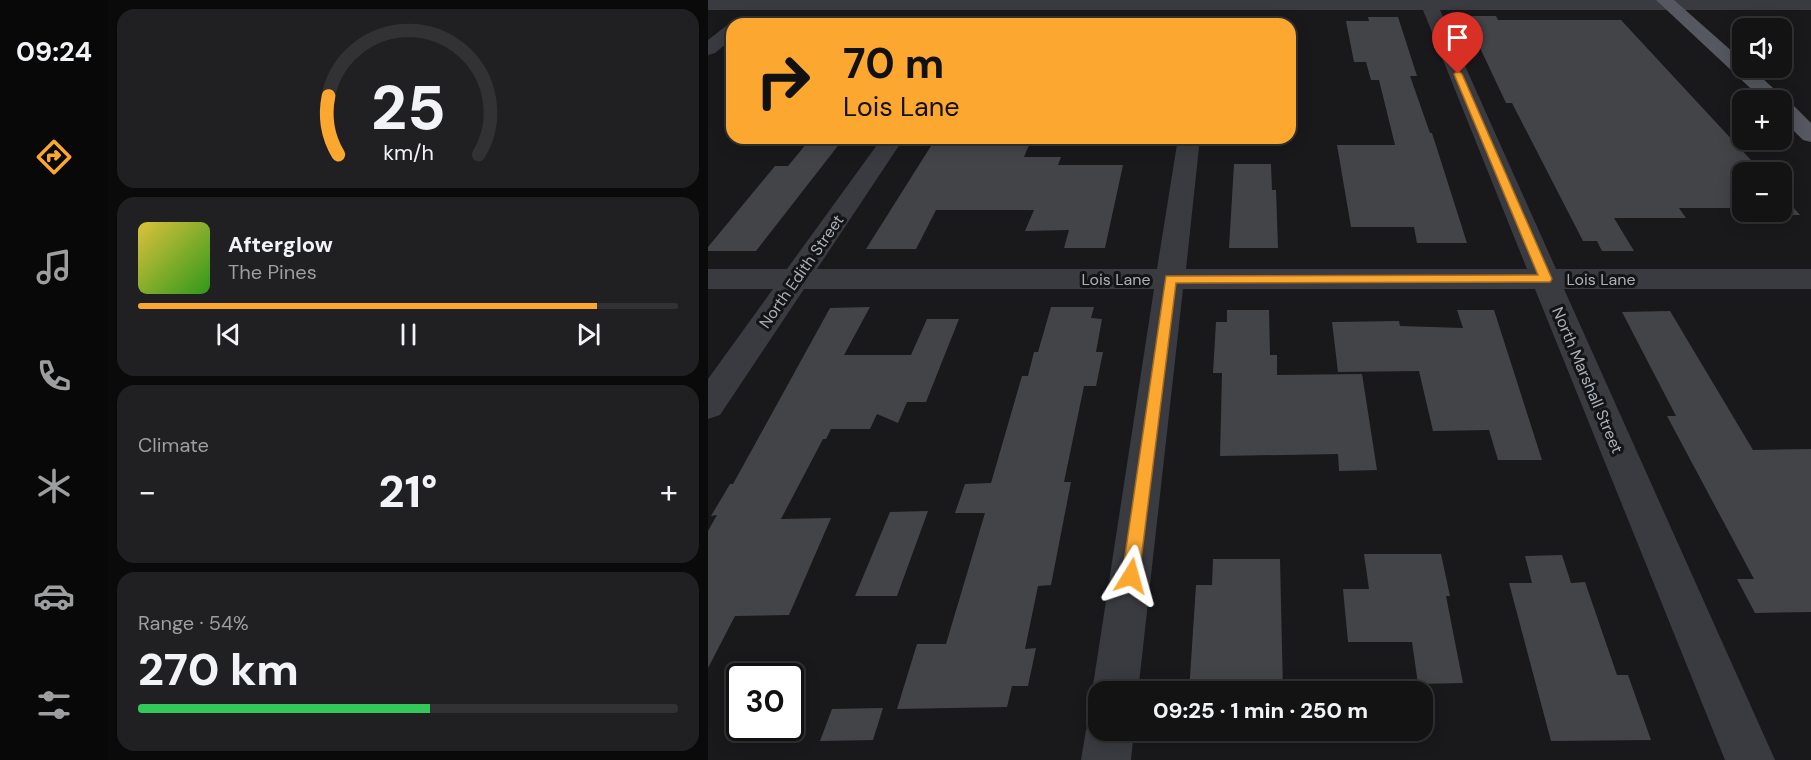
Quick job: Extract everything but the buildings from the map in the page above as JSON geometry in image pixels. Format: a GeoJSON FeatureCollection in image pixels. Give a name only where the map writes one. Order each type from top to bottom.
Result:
{"type":"FeatureCollection","features":[{"type":"Feature","properties":{"kind":"main road"},"geometry":{"type":"LineString","coordinates":[[1666,2],[1764,90]]}},
{"type":"Feature","properties":{"kind":"main road"},"geometry":{"type":"LineString","coordinates":[[1792,117],[1811,135]]}},
{"type":"Feature","properties":{"kind":"street"},"geometry":{"type":"LineString","coordinates":[[747,18],[767,2]]}},
{"type":"Feature","properties":{"kind":"street"},"geometry":{"type":"LineString","coordinates":[[708,5],[767,2],[1666,2],[1811,5]]}},
{"type":"Feature","properties":{"kind":"street"},"geometry":{"type":"LineString","coordinates":[[976,18],[987,2]]}},
{"type":"Feature","properties":{"kind":"street"},"geometry":{"type":"LineString","coordinates":[[1206,18],[1208,2]]}},
{"type":"Feature","properties":{"kind":"street","name":"North Marshall Street"},"geometry":{"type":"LineString","coordinates":[[1428,2],[1750,760]]}},
{"type":"Feature","properties":{"kind":"street"},"geometry":{"type":"LineString","coordinates":[[708,49],[726,35]]}},
{"type":"Feature","properties":{"kind":"street","name":"North Edith Street"},"geometry":{"type":"LineString","coordinates":[[708,405],[889,144]]}},
{"type":"Feature","properties":{"kind":"street"},"geometry":{"type":"LineString","coordinates":[[1116,681],[1188,144]]}},
{"type":"Feature","properties":{"kind":"street","name":"Lois Lane"},"geometry":{"type":"LineString","coordinates":[[708,279],[1811,279]]}},
{"type":"Feature","properties":{"kind":"street"},"geometry":{"type":"LineString","coordinates":[[1106,760],[1109,741]]}},
{"type":"Feature","properties":{"kind":"route"},"geometry":{"type":"LineString","coordinates":[[1131,576],[1170,279],[1546,279],[1458,74]]}}]}
